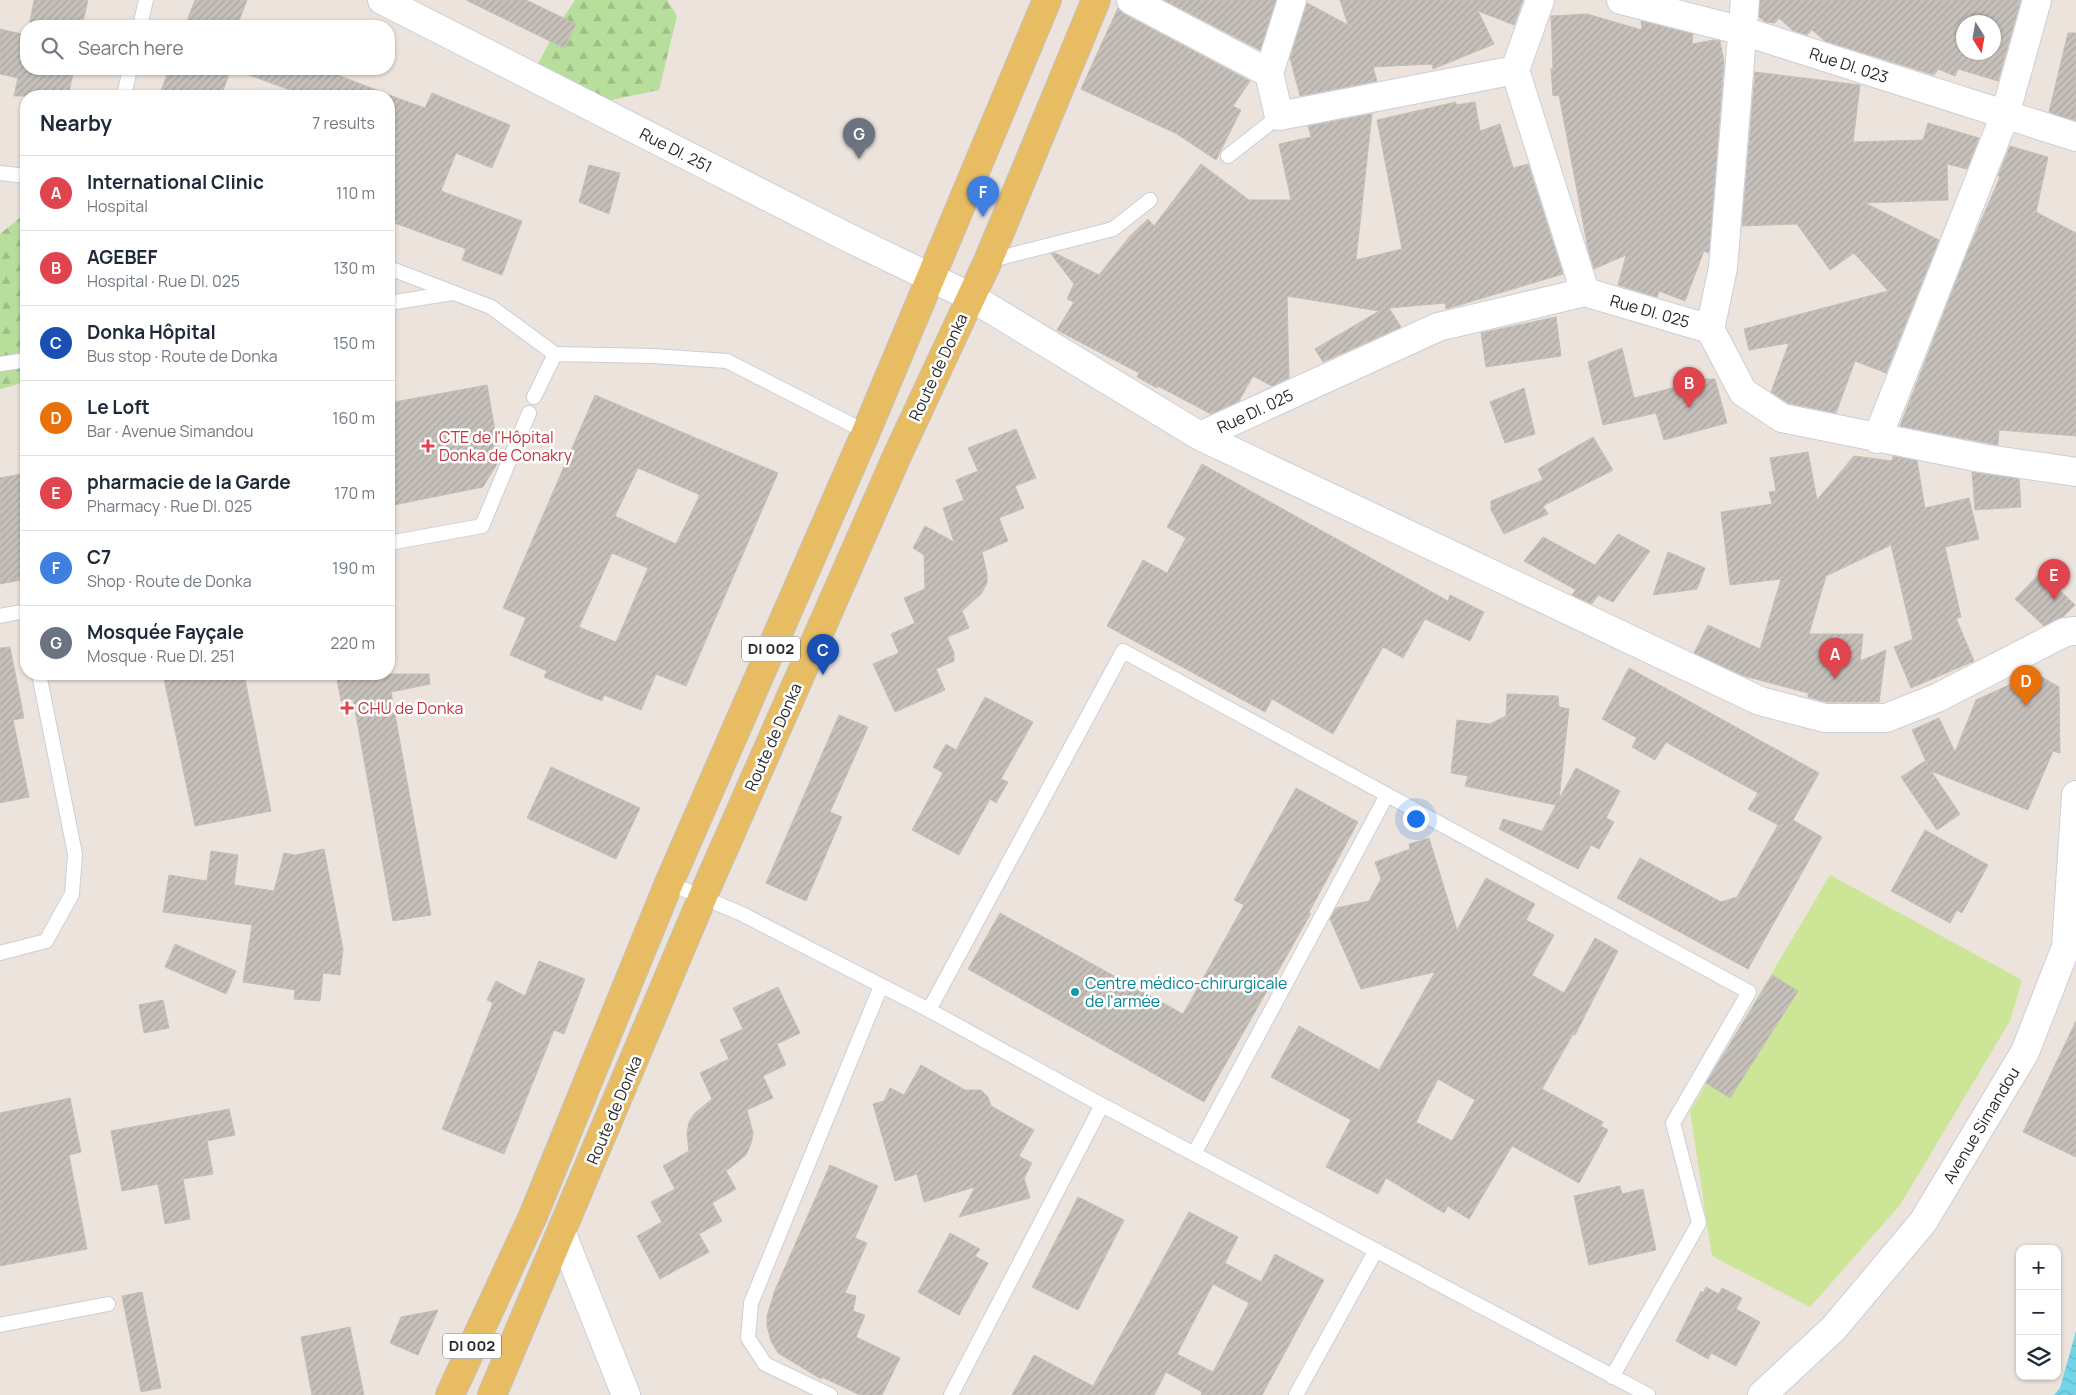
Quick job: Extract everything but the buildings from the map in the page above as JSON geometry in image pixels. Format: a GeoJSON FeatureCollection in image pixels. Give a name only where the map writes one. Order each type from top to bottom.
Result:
{"type":"FeatureCollection","features":[{"type":"Feature","properties":{"kind":"main road","name":"DI 002"},"geometry":{"type":"LineString","coordinates":[[450,1395],[533,1216],[669,883],[866,432],[1046,0]]}},
{"type":"Feature","properties":{"kind":"main road","name":"Route de Donka"},"geometry":{"type":"LineString","coordinates":[[492,1395],[562,1234],[702,896],[897,456],[988,261],[1096,0]]}},
{"type":"Feature","properties":{"kind":"street","name":"Rue DI. 251"},"geometry":{"type":"LineString","coordinates":[[382,0],[847,237],[971,297],[1200,436],[1760,701],[1825,718],[1886,718],[1937,698],[2065,632],[2076,631]]}},
{"type":"Feature","properties":{"kind":"street"},"geometry":{"type":"LineString","coordinates":[[1131,0],[1269,73]]}},
{"type":"Feature","properties":{"kind":"street"},"geometry":{"type":"LineString","coordinates":[[1292,0],[1269,73],[1279,116],[1515,70]]}},
{"type":"Feature","properties":{"kind":"street"},"geometry":{"type":"LineString","coordinates":[[1540,0],[1515,70],[1585,292]]}},
{"type":"Feature","properties":{"kind":"street","name":"Rue DI. 023"},"geometry":{"type":"LineString","coordinates":[[1621,0],[1743,31],[2076,137]]}},
{"type":"Feature","properties":{"kind":"street"},"geometry":{"type":"LineString","coordinates":[[1710,329],[1723,268],[1745,0]]}},
{"type":"Feature","properties":{"kind":"street"},"geometry":{"type":"LineString","coordinates":[[1877,439],[2005,115],[2037,0]]}},
{"type":"Feature","properties":{"kind":"street","name":"Rue DI. 025"},"geometry":{"type":"LineString","coordinates":[[1200,436],[1438,327],[1585,292],[1710,329],[1743,392],[1782,418],[1877,439],[2076,472]]}},
{"type":"Feature","properties":{"kind":"street","name":"Avenue Simandou"},"geometry":{"type":"LineString","coordinates":[[1762,1395],[1834,1328],[1923,1222],[2025,1052],[2066,948],[2076,794]]}},
{"type":"Feature","properties":{"kind":"street"},"geometry":{"type":"LineString","coordinates":[[562,1234],[626,1395]]}},
{"type":"Feature","properties":{"kind":"lane"},"geometry":{"type":"LineString","coordinates":[[141,20],[146,0]]}},
{"type":"Feature","properties":{"kind":"lane"},"geometry":{"type":"LineString","coordinates":[[125,90],[129,75]]}},
{"type":"Feature","properties":{"kind":"lane"},"geometry":{"type":"LineString","coordinates":[[1228,156],[1279,116]]}},
{"type":"Feature","properties":{"kind":"lane"},"geometry":{"type":"LineString","coordinates":[[0,173],[20,175]]}},
{"type":"Feature","properties":{"kind":"lane"},"geometry":{"type":"LineString","coordinates":[[988,261],[1114,229],[1150,200]]}},
{"type":"Feature","properties":{"kind":"lane"},"geometry":{"type":"LineString","coordinates":[[395,270],[491,307],[555,354],[653,356],[727,361],[866,432]]}},
{"type":"Feature","properties":{"kind":"lane"},"geometry":{"type":"LineString","coordinates":[[395,302],[454,293]]}},
{"type":"Feature","properties":{"kind":"lane"},"geometry":{"type":"LineString","coordinates":[[534,397],[555,354]]}},
{"type":"Feature","properties":{"kind":"lane"},"geometry":{"type":"LineString","coordinates":[[0,364],[20,361]]}},
{"type":"Feature","properties":{"kind":"lane"},"geometry":{"type":"LineString","coordinates":[[395,542],[482,526],[529,414]]}},
{"type":"Feature","properties":{"kind":"lane"},"geometry":{"type":"LineString","coordinates":[[0,616],[20,612]]}},
{"type":"Feature","properties":{"kind":"lane"},"geometry":{"type":"LineString","coordinates":[[929,1010],[1123,651],[1749,992],[1673,1122],[1699,1223],[1612,1377]]}},
{"type":"Feature","properties":{"kind":"lane"},"geometry":{"type":"LineString","coordinates":[[0,953],[46,941],[72,894],[75,854],[40,680]]}},
{"type":"Feature","properties":{"kind":"lane"},"geometry":{"type":"LineString","coordinates":[[1194,1154],[1387,795]]}},
{"type":"Feature","properties":{"kind":"lane"},"geometry":{"type":"LineString","coordinates":[[669,883],[742,914],[929,1010],[1102,1105],[1648,1395]]}},
{"type":"Feature","properties":{"kind":"lane"},"geometry":{"type":"LineString","coordinates":[[830,1395],[765,1364],[748,1338],[751,1303],[881,986]]}},
{"type":"Feature","properties":{"kind":"lane"},"geometry":{"type":"LineString","coordinates":[[951,1395],[1102,1105]]}},
{"type":"Feature","properties":{"kind":"lane"},"geometry":{"type":"LineString","coordinates":[[1296,1395],[1376,1250]]}},
{"type":"Feature","properties":{"kind":"lane"},"geometry":{"type":"LineString","coordinates":[[0,1325],[108,1304]]}},
{"type":"Feature","properties":{"kind":"green space"},"geometry":{"type":"Polygon","coordinates":[[[575,0],[667,0],[677,16],[659,90],[578,107],[530,79],[559,24],[575,0]]]}},
{"type":"Feature","properties":{"kind":"green space"},"geometry":{"type":"Polygon","coordinates":[[[20,218],[20,384],[0,389],[0,234],[20,218]]]}},
{"type":"Feature","properties":{"kind":"green space"},"geometry":{"type":"Polygon","coordinates":[[[1830,875],[2022,980],[2010,1021],[1900,1205],[1810,1307],[1712,1256],[1690,1111],[1830,875]]]}},
{"type":"Feature","properties":{"kind":"water"},"geometry":{"type":"Polygon","coordinates":[[[2076,1331],[2076,1395],[2054,1395],[2060,1388],[2076,1331]]]}},
{"type":"Feature","properties":{"kind":"place","name":"Mosquée Fayçale"},"geometry":{"type":"Point","coordinates":[859,159]}},
{"type":"Feature","properties":{"kind":"place","name":"C7"},"geometry":{"type":"Point","coordinates":[983,217]}},
{"type":"Feature","properties":{"kind":"place","name":"AGEBEF"},"geometry":{"type":"Point","coordinates":[1689,408]}},
{"type":"Feature","properties":{"kind":"place","name":"CTE de l'Hôpital Donka de Conakry"},"geometry":{"type":"Point","coordinates":[428,446]}},
{"type":"Feature","properties":{"kind":"place","name":"pharmacie de la Garde"},"geometry":{"type":"Point","coordinates":[2054,600]}},
{"type":"Feature","properties":{"kind":"place","name":"Donka Hôpital"},"geometry":{"type":"Point","coordinates":[823,675]}},
{"type":"Feature","properties":{"kind":"place","name":"International Clinic"},"geometry":{"type":"Point","coordinates":[1835,679]}},
{"type":"Feature","properties":{"kind":"place","name":"Le Loft"},"geometry":{"type":"Point","coordinates":[2026,706]}},
{"type":"Feature","properties":{"kind":"place","name":"CHU de Donka"},"geometry":{"type":"Point","coordinates":[347,708]}},
{"type":"Feature","properties":{"kind":"place","name":"Centre médico-chirurgicale de l'armée"},"geometry":{"type":"Point","coordinates":[1075,992]}}]}
